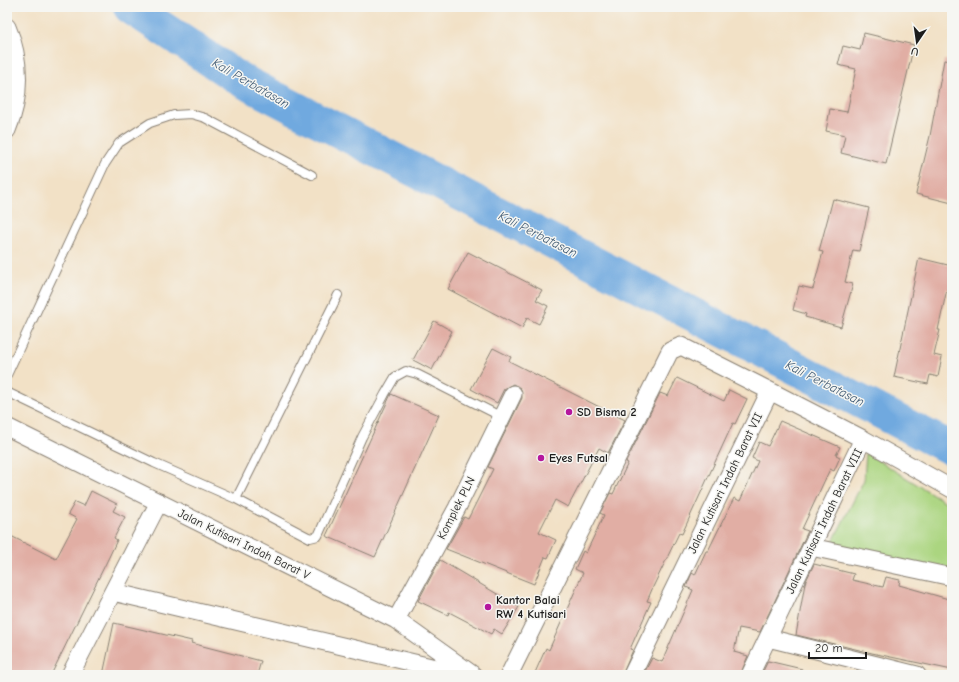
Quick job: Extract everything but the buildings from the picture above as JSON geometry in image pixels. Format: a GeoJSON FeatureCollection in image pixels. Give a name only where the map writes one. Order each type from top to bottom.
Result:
{"type":"FeatureCollection","features":[{"type":"Feature","properties":{"kind":"street"},"geometry":{"type":"LineString","coordinates":[[7,27],[14,46],[18,72],[14,107],[7,130]]}},
{"type":"Feature","properties":{"kind":"street"},"geometry":{"type":"LineString","coordinates":[[509,675],[670,351],[677,346],[685,347],[770,391]]}},
{"type":"Feature","properties":{"kind":"street","name":"Jalan Kutisari Indah Barat VIII"},"geometry":{"type":"LineString","coordinates":[[750,675],[863,439],[770,391]]}},
{"type":"Feature","properties":{"kind":"street","name":"Jalan Kutisari Indah Barat VII"},"geometry":{"type":"LineString","coordinates":[[632,675],[770,391]]}},
{"type":"Feature","properties":{"kind":"street","name":"Komplek PLN"},"geometry":{"type":"LineString","coordinates":[[396,620],[457,508],[513,394]]}},
{"type":"Feature","properties":{"kind":"street","name":"Jalan Kutisari Indah Barat V"},"geometry":{"type":"LineString","coordinates":[[7,427],[396,620],[474,675]]}},
{"type":"Feature","properties":{"kind":"street"},"geometry":{"type":"LineString","coordinates":[[863,439],[952,489]]}},
{"type":"Feature","properties":{"kind":"street"},"geometry":{"type":"LineString","coordinates":[[70,675],[159,502]]}},
{"type":"Feature","properties":{"kind":"street"},"geometry":{"type":"LineString","coordinates":[[811,547],[952,578]]}},
{"type":"Feature","properties":{"kind":"street"},"geometry":{"type":"LineString","coordinates":[[113,592],[465,675]]}},
{"type":"Feature","properties":{"kind":"street"},"geometry":{"type":"LineString","coordinates":[[768,638],[917,675]]}},
{"type":"Feature","properties":{"kind":"lane"},"geometry":{"type":"LineString","coordinates":[[7,375],[105,164],[119,143],[150,123],[163,118],[191,114],[205,118],[312,175]]}},
{"type":"Feature","properties":{"kind":"lane"},"geometry":{"type":"LineString","coordinates":[[236,498],[338,295]]}},
{"type":"Feature","properties":{"kind":"lane"},"geometry":{"type":"LineString","coordinates":[[7,392],[154,463],[236,498],[307,537],[313,538],[318,536],[362,437],[395,377],[406,371],[417,374],[502,417]]}},
{"type":"Feature","properties":{"kind":"green space"},"geometry":{"type":"Polygon","coordinates":[[[866,453],[952,506],[952,572],[829,549],[864,480],[866,453]]]}},
{"type":"Feature","properties":{"kind":"waterway","name":"Kali Perbatasan"},"geometry":{"type":"LineString","coordinates":[[130,7],[241,80],[952,449]]}},
{"type":"Feature","properties":{"kind":"place","name":"SD Bisma 2"},"geometry":{"type":"Point","coordinates":[569,412]}},
{"type":"Feature","properties":{"kind":"place","name":"Eyes Futsal"},"geometry":{"type":"Point","coordinates":[541,458]}},
{"type":"Feature","properties":{"kind":"place","name":"Kantor Balai RW 4 Kutisari"},"geometry":{"type":"Point","coordinates":[488,607]}}]}
